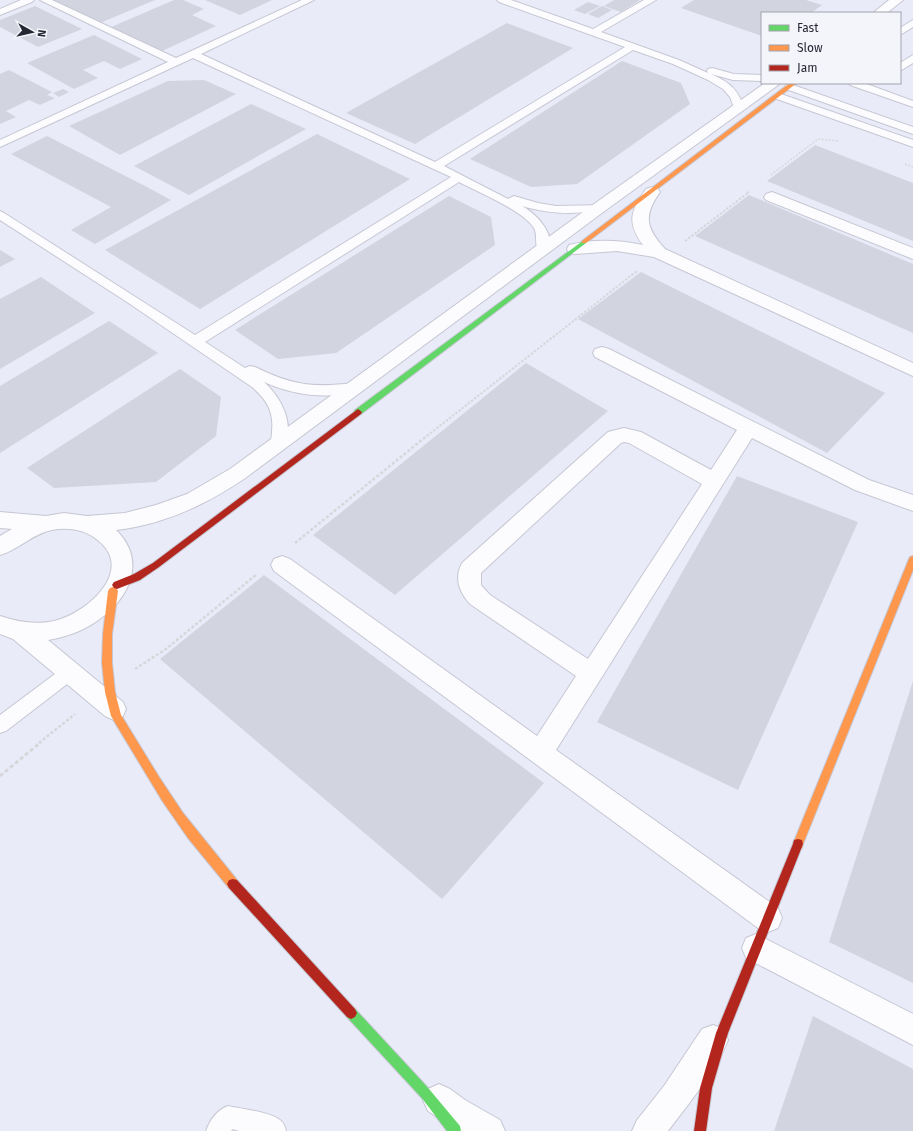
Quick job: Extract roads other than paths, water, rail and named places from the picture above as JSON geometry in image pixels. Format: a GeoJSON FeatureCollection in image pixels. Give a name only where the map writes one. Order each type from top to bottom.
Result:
{"type":"FeatureCollection","features":[{"type":"Feature","properties":{"kind":"street"},"geometry":{"type":"LineString","coordinates":[[880,12],[897,0]]}},
{"type":"Feature","properties":{"kind":"street"},"geometry":{"type":"LineString","coordinates":[[0,520],[71,522],[88,524],[125,521],[160,512],[194,499],[237,474],[278,442],[600,207],[739,108],[784,87]]}},
{"type":"Feature","properties":{"kind":"street"},"geometry":{"type":"LineString","coordinates":[[11,628],[42,632],[63,627],[84,619],[101,606],[115,588],[138,577],[156,565],[575,248],[652,192],[784,87]]}},
{"type":"Feature","properties":{"kind":"street"},"geometry":{"type":"LineString","coordinates":[[652,192],[643,203],[639,215],[640,228],[647,240],[660,253]]}},
{"type":"Feature","properties":{"kind":"street"},"geometry":{"type":"LineString","coordinates":[[772,197],[913,254]]}},
{"type":"Feature","properties":{"kind":"street"},"geometry":{"type":"LineString","coordinates":[[575,248],[617,245],[660,253],[913,370]]}},
{"type":"Feature","properties":{"kind":"street"},"geometry":{"type":"LineString","coordinates":[[602,353],[862,485],[913,502]]}},
{"type":"Feature","properties":{"kind":"street"},"geometry":{"type":"LineString","coordinates":[[540,753],[749,427]]}},
{"type":"Feature","properties":{"kind":"street"},"geometry":{"type":"LineString","coordinates":[[592,674],[472,592],[468,581],[470,569],[579,468],[615,437],[624,435],[634,437],[714,481]]}},
{"type":"Feature","properties":{"kind":"street"},"geometry":{"type":"LineString","coordinates":[[0,547],[24,532],[52,522]]}},
{"type":"Feature","properties":{"kind":"street"},"geometry":{"type":"LineString","coordinates":[[88,524],[104,531],[115,541],[121,554],[122,569],[115,588],[108,620],[106,650],[107,697],[137,752],[157,784],[197,840],[240,891],[414,1081],[455,1131]]}},
{"type":"Feature","properties":{"kind":"street"},"geometry":{"type":"LineString","coordinates":[[287,556],[540,753],[768,918]]}},
{"type":"Feature","properties":{"kind":"street"},"geometry":{"type":"LineString","coordinates":[[700,1131],[711,1066],[727,1019],[913,559]]}},
{"type":"Feature","properties":{"kind":"street"},"geometry":{"type":"LineString","coordinates":[[11,628],[69,673],[107,697]]}},
{"type":"Feature","properties":{"kind":"street"},"geometry":{"type":"LineString","coordinates":[[756,948],[913,1030]]}},
{"type":"Feature","properties":{"kind":"street"},"geometry":{"type":"LineString","coordinates":[[648,1131],[684,1084],[727,1019]]}},
{"type":"Feature","properties":{"kind":"street"},"geometry":{"type":"LineString","coordinates":[[414,1081],[454,1111],[489,1131]]}},
{"type":"Feature","properties":{"kind":"lane"},"geometry":{"type":"LineString","coordinates":[[2,0],[14,6]]}},
{"type":"Feature","properties":{"kind":"lane"},"geometry":{"type":"LineString","coordinates":[[0,12],[29,0]]}},
{"type":"Feature","properties":{"kind":"lane"},"geometry":{"type":"LineString","coordinates":[[45,0],[176,62]]}},
{"type":"Feature","properties":{"kind":"lane"},"geometry":{"type":"LineString","coordinates":[[0,144],[309,0]]}},
{"type":"Feature","properties":{"kind":"lane"},"geometry":{"type":"LineString","coordinates":[[502,0],[676,62],[727,86],[735,96],[739,108]]}},
{"type":"Feature","properties":{"kind":"lane"},"geometry":{"type":"LineString","coordinates":[[595,32],[651,0]]}},
{"type":"Feature","properties":{"kind":"lane"},"geometry":{"type":"LineString","coordinates":[[901,31],[913,22]]}},
{"type":"Feature","properties":{"kind":"lane"},"geometry":{"type":"LineString","coordinates":[[435,167],[633,46]]}},
{"type":"Feature","properties":{"kind":"lane"},"geometry":{"type":"LineString","coordinates":[[193,54],[435,167],[529,205],[546,210],[570,211],[600,207]]}},
{"type":"Feature","properties":{"kind":"lane"},"geometry":{"type":"LineString","coordinates":[[901,67],[913,58]]}},
{"type":"Feature","properties":{"kind":"lane"},"geometry":{"type":"LineString","coordinates":[[676,62],[733,77],[761,78]]}},
{"type":"Feature","properties":{"kind":"lane"},"geometry":{"type":"LineString","coordinates":[[857,84],[913,104]]}},
{"type":"Feature","properties":{"kind":"lane"},"geometry":{"type":"LineString","coordinates":[[784,87],[913,132],[909,142],[784,87]]}},
{"type":"Feature","properties":{"kind":"lane"},"geometry":{"type":"LineString","coordinates":[[459,177],[522,211],[532,219],[540,228],[543,238],[543,249]]}},
{"type":"Feature","properties":{"kind":"lane"},"geometry":{"type":"LineString","coordinates":[[196,341],[459,177]]}},
{"type":"Feature","properties":{"kind":"lane"},"geometry":{"type":"LineString","coordinates":[[0,215],[196,341],[258,385],[270,397],[278,411],[281,426],[278,442]]}},
{"type":"Feature","properties":{"kind":"lane"},"geometry":{"type":"LineString","coordinates":[[196,341],[266,378],[285,386],[314,391],[330,391],[353,388]]}},
{"type":"Feature","properties":{"kind":"lane"},"geometry":{"type":"LineString","coordinates":[[0,725],[69,673]]}},
{"type":"Feature","properties":{"kind":"lane"},"geometry":{"type":"LineString","coordinates":[[217,1131],[228,1117],[271,1127],[275,1131]]}}]}
